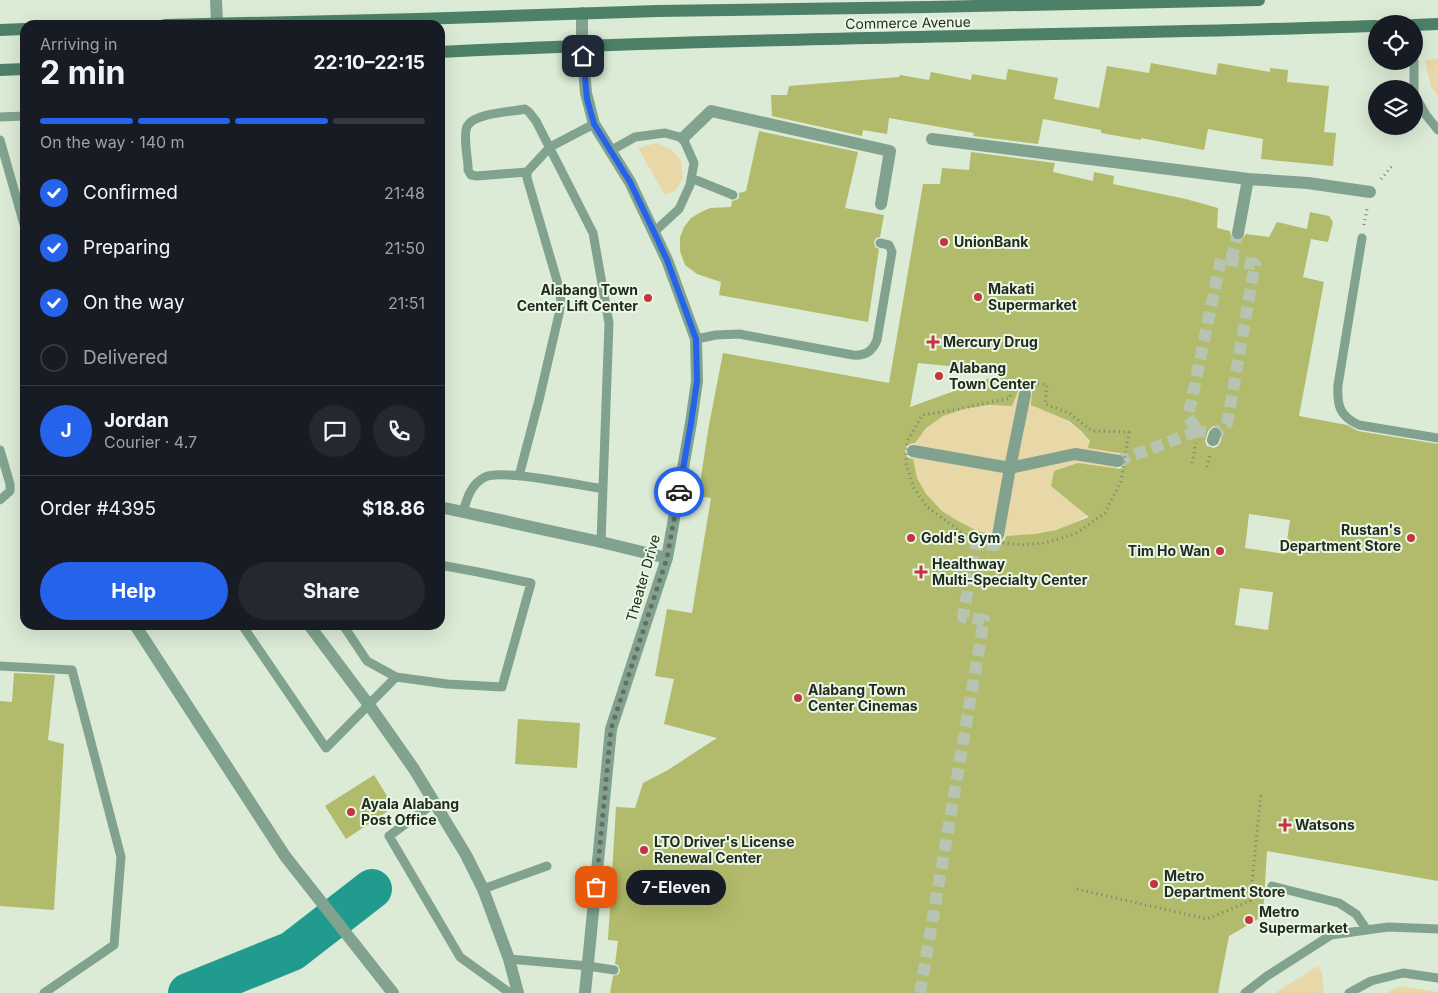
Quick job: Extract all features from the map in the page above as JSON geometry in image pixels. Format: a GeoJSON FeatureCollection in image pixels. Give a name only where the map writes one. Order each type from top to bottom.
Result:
{"type":"FeatureCollection","features":[{"type":"Feature","properties":{"kind":"main road","name":"Commerce Avenue"},"geometry":{"type":"LineString","coordinates":[[350,20],[582,13],[657,5],[1259,0]]}},
{"type":"Feature","properties":{"kind":"main road"},"geometry":{"type":"LineString","coordinates":[[1423,25],[1438,24]]}},
{"type":"Feature","properties":{"kind":"main road","name":"Commerce Avenue"},"geometry":{"type":"LineString","coordinates":[[445,52],[582,45],[1368,26]]}},
{"type":"Feature","properties":{"kind":"main road"},"geometry":{"type":"LineString","coordinates":[[0,30],[20,30]]}},
{"type":"Feature","properties":{"kind":"main road"},"geometry":{"type":"LineString","coordinates":[[0,70],[20,69]]}},
{"type":"Feature","properties":{"kind":"street"},"geometry":{"type":"LineString","coordinates":[[216,0],[217,20]]}},
{"type":"Feature","properties":{"kind":"street","name":"Theater Drive"},"geometry":{"type":"LineString","coordinates":[[582,13],[582,45],[587,99],[594,124],[630,182],[667,260],[696,339],[697,381],[667,558],[611,729],[585,993]]}},
{"type":"Feature","properties":{"kind":"street"},"geometry":{"type":"LineString","coordinates":[[682,138],[711,111],[890,150],[882,204]]}},
{"type":"Feature","properties":{"kind":"street"},"geometry":{"type":"LineString","coordinates":[[932,139],[1248,179],[1308,183],[1370,192]]}},
{"type":"Feature","properties":{"kind":"street"},"geometry":{"type":"LineString","coordinates":[[1238,233],[1248,179]]}},
{"type":"Feature","properties":{"kind":"street"},"geometry":{"type":"LineString","coordinates":[[998,535],[1025,394]]}},
{"type":"Feature","properties":{"kind":"street"},"geometry":{"type":"LineString","coordinates":[[914,451],[1010,468],[1075,454],[1118,461]]}},
{"type":"Feature","properties":{"kind":"street"},"geometry":{"type":"LineString","coordinates":[[445,508],[667,558]]}},
{"type":"Feature","properties":{"kind":"street"},"geometry":{"type":"LineString","coordinates":[[138,630],[286,856],[389,988]]}},
{"type":"Feature","properties":{"kind":"street"},"geometry":{"type":"LineString","coordinates":[[313,630],[414,769],[466,855],[483,889],[509,960],[518,993]]}},
{"type":"Feature","properties":{"kind":"lane"},"geometry":{"type":"LineString","coordinates":[[1414,70],[1414,94],[1426,115],[1438,130]]}},
{"type":"Feature","properties":{"kind":"lane"},"geometry":{"type":"LineString","coordinates":[[527,172],[471,175],[468,170],[466,130],[468,125],[478,117],[525,109],[529,112],[550,147],[593,234],[609,324],[601,542]]}},
{"type":"Feature","properties":{"kind":"lane"},"geometry":{"type":"LineString","coordinates":[[0,117],[20,116]]}},
{"type":"Feature","properties":{"kind":"lane"},"geometry":{"type":"LineString","coordinates":[[519,476],[539,400],[561,301],[558,284],[527,178],[527,172],[550,147],[594,124]]}},
{"type":"Feature","properties":{"kind":"lane"},"geometry":{"type":"LineString","coordinates":[[610,151],[635,137],[665,133],[682,138],[694,162],[690,185],[680,209],[654,232]]}},
{"type":"Feature","properties":{"kind":"lane"},"geometry":{"type":"LineString","coordinates":[[0,140],[20,210]]}},
{"type":"Feature","properties":{"kind":"lane"},"geometry":{"type":"LineString","coordinates":[[691,178],[733,195]]}},
{"type":"Feature","properties":{"kind":"lane"},"geometry":{"type":"LineString","coordinates":[[1362,238],[1338,385],[1340,408],[1343,415],[1359,425],[1438,438]]}},
{"type":"Feature","properties":{"kind":"lane"},"geometry":{"type":"LineString","coordinates":[[696,339],[716,335],[739,334],[852,355],[868,353],[874,348],[877,340],[892,252],[889,246],[880,243]]}},
{"type":"Feature","properties":{"kind":"lane"},"geometry":{"type":"LineString","coordinates":[[0,450],[10,484],[10,492],[0,500]]}},
{"type":"Feature","properties":{"kind":"lane"},"geometry":{"type":"LineString","coordinates":[[463,512],[470,491],[478,482],[492,475],[519,476],[603,489]]}},
{"type":"Feature","properties":{"kind":"lane"},"geometry":{"type":"LineString","coordinates":[[346,630],[367,661],[396,677],[447,684],[502,687],[531,583],[445,567]]}},
{"type":"Feature","properties":{"kind":"lane"},"geometry":{"type":"LineString","coordinates":[[245,630],[326,748],[396,677]]}},
{"type":"Feature","properties":{"kind":"lane"},"geometry":{"type":"LineString","coordinates":[[0,666],[72,670],[121,857],[114,945],[44,993]]}},
{"type":"Feature","properties":{"kind":"lane"},"geometry":{"type":"LineString","coordinates":[[434,803],[389,836],[460,957],[510,993]]}},
{"type":"Feature","properties":{"kind":"lane"},"geometry":{"type":"LineString","coordinates":[[483,889],[547,866]]}},
{"type":"Feature","properties":{"kind":"lane"},"geometry":{"type":"LineString","coordinates":[[1272,886],[1339,903],[1356,914],[1367,930]]}},
{"type":"Feature","properties":{"kind":"lane"},"geometry":{"type":"LineString","coordinates":[[1245,993],[1267,976],[1331,935],[1388,927],[1438,929]]}},
{"type":"Feature","properties":{"kind":"lane"},"geometry":{"type":"LineString","coordinates":[[509,960],[588,966],[614,970]]}},
{"type":"Feature","properties":{"kind":"lane"},"geometry":{"type":"LineString","coordinates":[[1349,993],[1371,981],[1403,973],[1438,978]]}},
{"type":"Feature","properties":{"kind":"path"},"geometry":{"type":"LineString","coordinates":[[1362,238],[1370,192]]}},
{"type":"Feature","properties":{"kind":"path"},"geometry":{"type":"LineString","coordinates":[[1192,463],[1197,438]]}},
{"type":"Feature","properties":{"kind":"path"},"geometry":{"type":"LineString","coordinates":[[1077,889],[1207,919],[1250,901],[1261,793]]}},
{"type":"Feature","properties":{"kind":"shaded area"},"geometry":{"type":"Polygon","coordinates":[[[1438,59],[1438,96],[1431,86],[1425,60],[1438,59]]]}},
{"type":"Feature","properties":{"kind":"shaded area"},"geometry":{"type":"Polygon","coordinates":[[[657,143],[672,150],[681,161],[683,178],[675,191],[665,195],[638,148],[657,143]]]}},
{"type":"Feature","properties":{"kind":"shaded area"},"geometry":{"type":"Polygon","coordinates":[[[1016,392],[1034,396],[1034,406],[1069,422],[1082,433],[1096,450],[1121,438],[1116,471],[1085,464],[1090,513],[1075,522],[1052,531],[1035,534],[1008,536],[990,534],[978,531],[955,520],[933,502],[917,480],[913,468],[914,447],[925,429],[935,421],[947,415],[973,408],[1012,406],[1016,392]]]}},
{"type":"Feature","properties":{"kind":"shaded area"},"geometry":{"type":"Polygon","coordinates":[[[1318,966],[1322,973],[1324,993],[1275,993],[1318,966]]]}},
{"type":"Feature","properties":{"kind":"shaded area"},"geometry":{"type":"Polygon","coordinates":[[[1401,986],[1438,992],[1438,993],[1386,993],[1401,986]]]}},
{"type":"Feature","properties":{"kind":"building"},"geometry":{"type":"Polygon","coordinates":[[[1151,63],[1216,75],[1218,63],[1270,72],[1270,68],[1288,70],[1287,82],[1329,86],[1324,132],[1336,133],[1333,166],[1261,159],[1263,139],[1208,129],[1204,150],[1141,138],[1141,140],[1101,133],[1101,130],[1043,119],[1038,144],[973,136],[974,133],[889,118],[887,134],[863,130],[862,136],[772,116],[771,95],[787,95],[789,86],[899,77],[900,75],[929,80],[931,72],[971,80],[972,74],[1006,80],[1008,69],[1058,78],[1054,99],[1099,108],[1107,66],[1149,73],[1151,63]]]}},
{"type":"Feature","properties":{"kind":"building"},"geometry":{"type":"Polygon","coordinates":[[[759,131],[858,152],[845,208],[884,215],[880,237],[876,238],[874,242],[875,247],[879,249],[868,322],[719,295],[721,282],[697,274],[685,265],[680,251],[680,237],[684,227],[691,218],[710,208],[731,207],[732,201],[739,198],[739,193],[746,191],[759,131]]]}},
{"type":"Feature","properties":{"kind":"building","name":"Alabang Town Center"},"geometry":{"type":"Polygon","coordinates":[[[971,152],[1055,163],[1053,172],[1093,181],[1094,172],[1114,176],[1113,184],[1186,199],[1218,208],[1217,228],[1230,231],[1231,236],[1236,241],[1241,240],[1246,234],[1269,237],[1277,222],[1307,229],[1310,212],[1329,216],[1333,222],[1328,242],[1311,239],[1303,277],[1324,282],[1299,416],[1347,425],[1358,431],[1438,444],[1438,881],[1267,851],[1263,916],[1229,936],[1218,993],[610,993],[613,976],[619,974],[620,970],[618,965],[615,964],[618,941],[608,940],[616,807],[635,808],[643,783],[668,770],[717,738],[664,724],[674,679],[655,676],[667,609],[692,613],[711,498],[698,496],[723,353],[889,383],[923,184],[940,184],[942,168],[969,170],[971,152]],[[918,363],[910,407],[1007,372],[918,363]],[[1023,386],[1019,389],[1012,406],[989,405],[964,409],[943,416],[926,428],[915,443],[907,446],[905,450],[907,457],[913,459],[917,478],[926,494],[942,511],[977,531],[990,534],[992,541],[997,543],[1004,541],[1006,536],[1056,530],[1089,517],[1051,486],[1054,471],[1078,463],[1120,469],[1126,462],[1120,453],[1088,448],[1090,441],[1080,430],[1069,421],[1031,405],[1032,391],[1030,388],[1023,386]],[[1213,426],[1208,431],[1205,441],[1207,446],[1214,448],[1218,446],[1223,433],[1221,429],[1218,426],[1213,426]],[[1249,514],[1245,548],[1285,554],[1290,520],[1249,514]],[[1240,588],[1235,625],[1268,630],[1273,592],[1240,588]]]}},
{"type":"Feature","properties":{"kind":"building"},"geometry":{"type":"Polygon","coordinates":[[[14,673],[55,675],[48,740],[64,744],[54,910],[0,906],[0,701],[12,702],[14,673]]]}},
{"type":"Feature","properties":{"kind":"building"},"geometry":{"type":"Polygon","coordinates":[[[518,719],[580,723],[577,768],[515,764],[518,719]]]}},
{"type":"Feature","properties":{"kind":"building"},"geometry":{"type":"Polygon","coordinates":[[[374,775],[394,807],[346,839],[325,806],[374,775]]]}},
{"type":"Feature","properties":{"kind":"waterway"},"geometry":{"type":"LineString","coordinates":[[188,993],[292,951],[372,889]]}},
{"type":"Feature","properties":{"kind":"tunnel"},"geometry":{"type":"LineString","coordinates":[[1231,260],[1238,233]]}},
{"type":"Feature","properties":{"kind":"tunnel"},"geometry":{"type":"LineString","coordinates":[[1118,461],[1198,431],[1188,417],[1221,259],[1255,264],[1227,424],[1215,434],[1198,431],[1197,438]]}},
{"type":"Feature","properties":{"kind":"tunnel"},"geometry":{"type":"LineString","coordinates":[[920,993],[984,620],[963,617],[976,543],[995,545],[998,535]]}},
{"type":"Feature","properties":{"kind":"way so far"},"geometry":{"type":"LineString","coordinates":[[596,887],[611,729],[667,558],[679,492]]}},
{"type":"Feature","properties":{"kind":"place","name":"UnionBank"},"geometry":{"type":"Point","coordinates":[944,242]}},
{"type":"Feature","properties":{"kind":"place","name":"Makati Supermarket"},"geometry":{"type":"Point","coordinates":[978,297]}},
{"type":"Feature","properties":{"kind":"place","name":"Alabang Town Center Lift Center"},"geometry":{"type":"Point","coordinates":[648,298]}},
{"type":"Feature","properties":{"kind":"place","name":"Mercury Drug"},"geometry":{"type":"Point","coordinates":[933,342]}},
{"type":"Feature","properties":{"kind":"place","name":"Alabang Town Center"},"geometry":{"type":"Point","coordinates":[939,376]}},
{"type":"Feature","properties":{"kind":"place","name":"Gold's Gym"},"geometry":{"type":"Point","coordinates":[911,538]}},
{"type":"Feature","properties":{"kind":"place","name":"Rustan's Department Store"},"geometry":{"type":"Point","coordinates":[1411,538]}},
{"type":"Feature","properties":{"kind":"place","name":"Tim Ho Wan"},"geometry":{"type":"Point","coordinates":[1220,551]}},
{"type":"Feature","properties":{"kind":"place","name":"Healthway Multi-Specialty Center"},"geometry":{"type":"Point","coordinates":[921,572]}},
{"type":"Feature","properties":{"kind":"place","name":"Alabang Town Center Cinemas"},"geometry":{"type":"Point","coordinates":[798,698]}},
{"type":"Feature","properties":{"kind":"place","name":"Ayala Alabang Post Office"},"geometry":{"type":"Point","coordinates":[351,812]}},
{"type":"Feature","properties":{"kind":"place","name":"Watsons"},"geometry":{"type":"Point","coordinates":[1285,825]}},
{"type":"Feature","properties":{"kind":"place","name":"LTO Driver's License Renewal Center"},"geometry":{"type":"Point","coordinates":[644,850]}},
{"type":"Feature","properties":{"kind":"place","name":"Metro Department Store"},"geometry":{"type":"Point","coordinates":[1154,884]}},
{"type":"Feature","properties":{"kind":"place","name":"7-Eleven"},"geometry":{"type":"Point","coordinates":[596,887]}},
{"type":"Feature","properties":{"kind":"place","name":"Metro Supermarket"},"geometry":{"type":"Point","coordinates":[1249,920]}},
{"type":"Feature","properties":{"kind":"route"},"geometry":{"type":"LineString","coordinates":[[583,56],[587,99],[594,124],[630,182],[654,232],[667,260],[696,339],[697,381],[679,492]]}}]}
